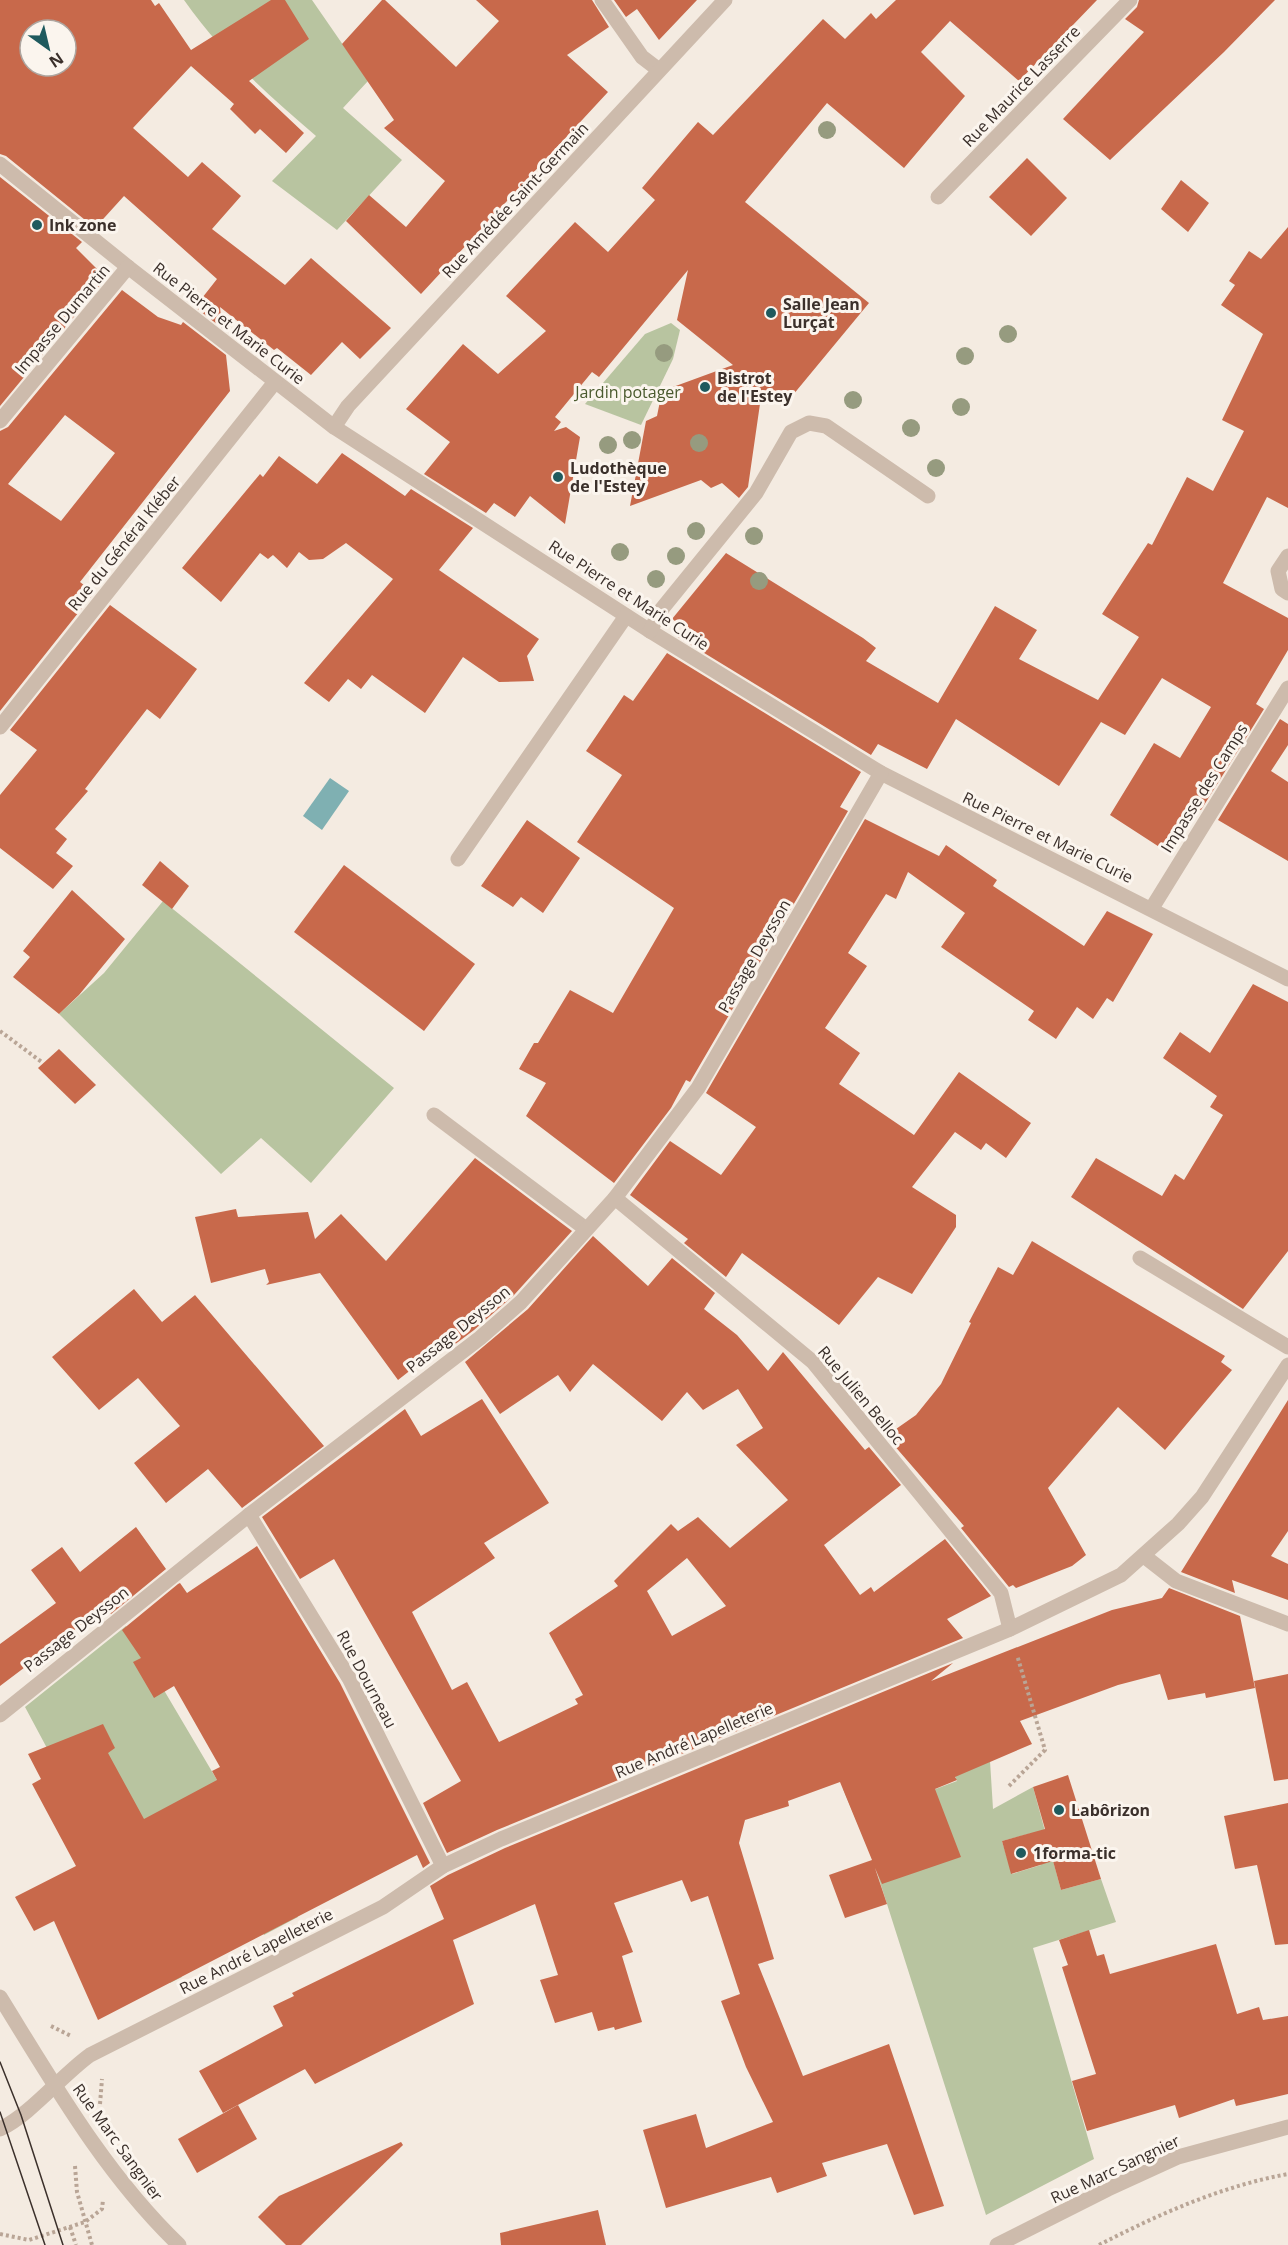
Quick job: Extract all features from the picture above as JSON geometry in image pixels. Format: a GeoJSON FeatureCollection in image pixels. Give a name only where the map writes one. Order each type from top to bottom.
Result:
{"type":"FeatureCollection","features":[{"type":"Feature","properties":{"kind":"street"},"geometry":{"type":"LineString","coordinates":[[602,0],[642,57],[659,70]]}},
{"type":"Feature","properties":{"kind":"street","name":"Rue Amédée Saint-Germain"},"geometry":{"type":"LineString","coordinates":[[334,427],[348,406],[725,0]]}},
{"type":"Feature","properties":{"kind":"street","name":"Rue Maurice Lasserre"},"geometry":{"type":"LineString","coordinates":[[938,197],[1130,0]]}},
{"type":"Feature","properties":{"kind":"street","name":"Rue Pierre et Marie Curie"},"geometry":{"type":"LineString","coordinates":[[0,164],[334,427],[650,631],[881,773],[1152,908],[1288,979]]}},
{"type":"Feature","properties":{"kind":"street","name":"Impasse Dumartin"},"geometry":{"type":"LineString","coordinates":[[0,422],[128,267]]}},
{"type":"Feature","properties":{"kind":"street","name":"Rue du Général Kléber"},"geometry":{"type":"LineString","coordinates":[[0,727],[275,382]]}},
{"type":"Feature","properties":{"kind":"street"},"geometry":{"type":"LineString","coordinates":[[650,631],[661,610],[756,493],[791,432],[808,423],[826,426],[928,496]]}},
{"type":"Feature","properties":{"kind":"street"},"geometry":{"type":"LineString","coordinates":[[1288,556],[1278,571],[1282,589],[1288,593]]}},
{"type":"Feature","properties":{"kind":"street"},"geometry":{"type":"LineString","coordinates":[[458,859],[626,615]]}},
{"type":"Feature","properties":{"kind":"street","name":"Impasse des Camps"},"geometry":{"type":"LineString","coordinates":[[1152,908],[1288,688]]}},
{"type":"Feature","properties":{"kind":"street","name":"Passage Deysson"},"geometry":{"type":"LineString","coordinates":[[0,1715],[249,1515],[480,1338],[521,1302],[615,1198],[698,1088],[881,773]]}},
{"type":"Feature","properties":{"kind":"street"},"geometry":{"type":"LineString","coordinates":[[434,1115],[586,1229]]}},
{"type":"Feature","properties":{"kind":"street","name":"Rue Julien Belloc"},"geometry":{"type":"LineString","coordinates":[[615,1198],[813,1362],[1001,1593],[1010,1629]]}},
{"type":"Feature","properties":{"kind":"street"},"geometry":{"type":"LineString","coordinates":[[1140,1258],[1288,1347]]}},
{"type":"Feature","properties":{"kind":"street","name":"Rue André Lapelleterie"},"geometry":{"type":"LineString","coordinates":[[0,2129],[21,2115],[90,2055],[382,1907],[444,1866],[529,1826],[1010,1629],[1121,1575],[1144,1556],[1202,1497],[1288,1365]]}},
{"type":"Feature","properties":{"kind":"street","name":"Rue Dourneau"},"geometry":{"type":"LineString","coordinates":[[249,1515],[349,1678],[444,1866]]}},
{"type":"Feature","properties":{"kind":"street"},"geometry":{"type":"LineString","coordinates":[[1144,1556],[1176,1581],[1288,1623]]}},
{"type":"Feature","properties":{"kind":"street","name":"Rue Marc Sangnier"},"geometry":{"type":"LineString","coordinates":[[0,1997],[54,2084],[132,2196],[179,2245]]}},
{"type":"Feature","properties":{"kind":"street","name":"Rue Marc Sangnier"},"geometry":{"type":"LineString","coordinates":[[997,2245],[1108,2188],[1178,2157],[1288,2127]]}},
{"type":"Feature","properties":{"kind":"path"},"geometry":{"type":"LineString","coordinates":[[0,1031],[43,1063]]}},
{"type":"Feature","properties":{"kind":"path"},"geometry":{"type":"LineString","coordinates":[[1009,1786],[1045,1750],[1010,1629]]}},
{"type":"Feature","properties":{"kind":"path"},"geometry":{"type":"LineString","coordinates":[[1099,2245],[1142,2223],[1208,2196],[1262,2179],[1288,2174]]}},
{"type":"Feature","properties":{"kind":"path"},"geometry":{"type":"LineString","coordinates":[[85,2222],[92,2245]]}},
{"type":"Feature","properties":{"kind":"path"},"geometry":{"type":"LineString","coordinates":[[70,2227],[76,2245]]}},
{"type":"Feature","properties":{"kind":"path"},"geometry":{"type":"LineString","coordinates":[[28,2245],[29,2240]]}},
{"type":"Feature","properties":{"kind":"green space"},"geometry":{"type":"Polygon","coordinates":[[[184,0],[312,0],[368,81],[343,108],[402,160],[337,230],[272,181],[316,136],[229,55],[184,0]]]}},
{"type":"Feature","properties":{"kind":"green space","name":"Jardin potager"},"geometry":{"type":"Polygon","coordinates":[[[671,323],[680,330],[673,359],[641,425],[585,404],[645,334],[671,323]]]}},
{"type":"Feature","properties":{"kind":"green space"},"geometry":{"type":"Polygon","coordinates":[[[163,901],[394,1088],[311,1183],[261,1138],[221,1174],[59,1014],[104,973],[163,901]]]}},
{"type":"Feature","properties":{"kind":"green space"},"geometry":{"type":"Polygon","coordinates":[[[126,1626],[298,1917],[264,1935],[226,1864],[144,1902],[182,1977],[170,1983],[155,1950],[25,1707],[126,1626]]]}},
{"type":"Feature","properties":{"kind":"green space"},"geometry":{"type":"Polygon","coordinates":[[[990,1761],[993,1809],[1033,1787],[1061,1890],[1101,1879],[1116,1922],[1033,1948],[1094,2159],[986,2215],[873,1860],[843,1789],[853,1785],[925,1793],[957,1781],[955,1776],[990,1761]],[[1032,1833],[1002,1841],[1012,1874],[1041,1865],[1032,1833]]]}},
{"type":"Feature","properties":{"kind":"water"},"geometry":{"type":"Polygon","coordinates":[[[330,778],[349,791],[322,830],[303,816],[330,778]]]}},
{"type":"Feature","properties":{"kind":"building"},"geometry":{"type":"Polygon","coordinates":[[[0,0],[151,0],[155,6],[159,3],[191,50],[271,0],[285,0],[309,39],[249,81],[304,133],[286,153],[260,129],[255,134],[230,109],[234,104],[191,66],[133,128],[188,177],[202,162],[241,196],[212,229],[285,285],[311,258],[391,328],[360,359],[342,342],[311,375],[277,348],[274,350],[220,307],[222,328],[195,307],[217,279],[124,196],[95,228],[6,156],[0,154],[0,0]]]}},
{"type":"Feature","properties":{"kind":"building"},"geometry":{"type":"Polygon","coordinates":[[[382,0],[385,0],[456,67],[499,21],[476,0],[592,0],[609,27],[567,55],[608,92],[421,294],[346,221],[369,195],[406,227],[445,181],[384,128],[394,120],[342,44],[382,0]]]}},
{"type":"Feature","properties":{"kind":"building"},"geometry":{"type":"Polygon","coordinates":[[[614,0],[697,0],[659,40],[637,9],[626,17],[614,0]]]}},
{"type":"Feature","properties":{"kind":"building"},"geometry":{"type":"Polygon","coordinates":[[[896,0],[1097,0],[1019,81],[950,21],[921,52],[965,96],[904,168],[827,103],[745,202],[869,303],[783,407],[762,390],[748,487],[739,498],[722,483],[711,488],[701,480],[630,506],[646,421],[657,416],[662,391],[733,365],[677,320],[688,270],[599,377],[592,372],[555,417],[561,422],[554,431],[566,427],[580,437],[565,524],[530,496],[515,517],[494,503],[486,513],[424,474],[450,442],[406,409],[463,344],[498,374],[546,331],[506,296],[575,222],[608,252],[655,200],[642,188],[698,122],[713,135],[823,19],[845,39],[871,13],[876,19],[896,0]]]}},
{"type":"Feature","properties":{"kind":"building"},"geometry":{"type":"Polygon","coordinates":[[[1139,0],[1275,0],[1224,52],[1110,160],[1063,119],[1144,32],[1125,19],[1137,7],[1139,0]]]}},
{"type":"Feature","properties":{"kind":"building"},"geometry":{"type":"Polygon","coordinates":[[[1027,158],[1067,198],[1031,236],[989,197],[1027,158]]]}},
{"type":"Feature","properties":{"kind":"building"},"geometry":{"type":"Polygon","coordinates":[[[0,177],[82,242],[76,248],[106,278],[0,406],[0,177]]]}},
{"type":"Feature","properties":{"kind":"building"},"geometry":{"type":"Polygon","coordinates":[[[1181,180],[1209,203],[1188,232],[1161,209],[1181,180]]]}},
{"type":"Feature","properties":{"kind":"building"},"geometry":{"type":"Polygon","coordinates":[[[1288,227],[1288,508],[1267,497],[1223,583],[1288,618],[1288,650],[1256,704],[1264,709],[1201,810],[1192,805],[1164,850],[1110,815],[1154,743],[1180,758],[1211,707],[1162,678],[1125,735],[1101,722],[1059,786],[956,719],[927,769],[878,744],[871,755],[678,637],[684,627],[672,619],[726,553],[863,638],[876,648],[866,661],[938,703],[995,606],[1037,630],[1019,659],[1098,700],[1139,637],[1102,614],[1148,543],[1152,545],[1187,477],[1213,491],[1244,431],[1222,420],[1263,334],[1221,305],[1235,285],[1229,281],[1249,251],[1261,259],[1288,227]]]}},
{"type":"Feature","properties":{"kind":"building"},"geometry":{"type":"Polygon","coordinates":[[[122,290],[158,317],[181,325],[183,322],[226,355],[230,391],[80,582],[94,593],[0,711],[0,431],[8,427],[122,290]],[[65,415],[8,484],[61,521],[115,453],[65,415]]]}},
{"type":"Feature","properties":{"kind":"building"},"geometry":{"type":"Polygon","coordinates":[[[342,453],[405,496],[411,489],[473,528],[439,570],[539,639],[527,656],[534,681],[499,682],[463,657],[425,713],[372,675],[361,689],[348,679],[329,702],[304,683],[393,579],[346,543],[323,559],[309,560],[299,552],[287,568],[273,555],[268,559],[260,553],[221,602],[182,568],[260,474],[263,477],[279,456],[317,484],[342,453]]]}},
{"type":"Feature","properties":{"kind":"building"},"geometry":{"type":"Polygon","coordinates":[[[110,605],[197,669],[160,719],[147,709],[85,789],[88,791],[55,829],[67,839],[56,853],[73,866],[53,889],[0,848],[0,795],[37,750],[10,730],[110,605]]]}},
{"type":"Feature","properties":{"kind":"building"},"geometry":{"type":"Polygon","coordinates":[[[667,653],[861,772],[840,807],[848,811],[690,1082],[686,1080],[671,1108],[614,1183],[526,1116],[546,1083],[519,1069],[534,1043],[538,1043],[570,990],[613,1013],[674,908],[577,842],[622,775],[586,751],[624,695],[633,701],[667,653]]]}},
{"type":"Feature","properties":{"kind":"building"},"geometry":{"type":"Polygon","coordinates":[[[1280,719],[1288,724],[1288,745],[1271,771],[1288,782],[1288,861],[1218,820],[1280,719]]]}},
{"type":"Feature","properties":{"kind":"building"},"geometry":{"type":"Polygon","coordinates":[[[865,819],[939,856],[946,845],[997,880],[993,886],[1084,946],[1107,911],[1153,934],[1113,1002],[1107,998],[1093,1019],[1077,1007],[1056,1039],[1028,1020],[1034,1011],[941,947],[965,913],[908,872],[896,899],[886,894],[848,953],[867,966],[825,1028],[860,1053],[839,1084],[914,1135],[959,1072],[1031,1123],[1006,1158],[986,1143],[981,1150],[955,1132],[912,1187],[956,1215],[956,1227],[912,1294],[878,1277],[839,1325],[742,1253],[726,1277],[684,1243],[688,1239],[630,1195],[670,1141],[721,1175],[756,1127],[706,1093],[865,819]]]}},
{"type":"Feature","properties":{"kind":"building"},"geometry":{"type":"Polygon","coordinates":[[[527,820],[580,858],[543,913],[521,897],[513,907],[481,886],[527,820]]]}},
{"type":"Feature","properties":{"kind":"building"},"geometry":{"type":"Polygon","coordinates":[[[160,861],[189,886],[172,909],[142,885],[160,861]]]}},
{"type":"Feature","properties":{"kind":"building"},"geometry":{"type":"Polygon","coordinates":[[[344,865],[475,964],[424,1031],[294,932],[344,865]]]}},
{"type":"Feature","properties":{"kind":"building"},"geometry":{"type":"Polygon","coordinates":[[[72,890],[125,939],[79,995],[59,1014],[13,977],[30,957],[23,951],[72,890]]]}},
{"type":"Feature","properties":{"kind":"building"},"geometry":{"type":"Polygon","coordinates":[[[1253,984],[1288,1002],[1288,1251],[1243,1309],[1071,1197],[1096,1158],[1162,1196],[1175,1174],[1184,1180],[1223,1115],[1210,1107],[1217,1096],[1163,1058],[1180,1032],[1210,1053],[1253,984]]]}},
{"type":"Feature","properties":{"kind":"building"},"geometry":{"type":"Polygon","coordinates":[[[59,1049],[96,1085],[75,1104],[38,1068],[59,1049]]]}},
{"type":"Feature","properties":{"kind":"building"},"geometry":{"type":"Polygon","coordinates":[[[475,1158],[572,1231],[514,1295],[474,1330],[454,1345],[450,1339],[398,1380],[320,1273],[266,1285],[269,1282],[265,1269],[211,1283],[195,1217],[236,1209],[238,1217],[308,1212],[315,1239],[341,1214],[386,1261],[475,1158]]]}},
{"type":"Feature","properties":{"kind":"building"},"geometry":{"type":"Polygon","coordinates":[[[593,1236],[648,1286],[672,1258],[715,1293],[704,1309],[737,1335],[768,1371],[783,1352],[865,1450],[869,1447],[901,1485],[824,1545],[860,1595],[871,1587],[874,1592],[945,1539],[991,1596],[947,1619],[963,1638],[497,1830],[447,1853],[423,1803],[461,1781],[334,1559],[300,1579],[262,1517],[405,1409],[421,1436],[482,1399],[549,1503],[484,1543],[495,1558],[412,1612],[452,1690],[467,1682],[499,1742],[578,1704],[575,1699],[583,1695],[549,1633],[618,1586],[614,1581],[671,1524],[678,1531],[698,1517],[730,1548],[788,1500],[736,1445],[763,1428],[738,1389],[703,1410],[687,1392],[662,1421],[593,1364],[570,1392],[558,1375],[500,1414],[465,1362],[528,1309],[593,1236]],[[687,1558],[647,1591],[672,1636],[726,1606],[687,1558]]]}},
{"type":"Feature","properties":{"kind":"building"},"geometry":{"type":"Polygon","coordinates":[[[1032,1241],[1225,1356],[1221,1362],[1232,1370],[1165,1450],[1118,1407],[1048,1488],[1086,1555],[1072,1566],[1016,1588],[1013,1585],[1009,1587],[961,1528],[964,1526],[886,1436],[916,1415],[941,1384],[971,1323],[969,1322],[998,1267],[1013,1275],[1032,1241]]]}},
{"type":"Feature","properties":{"kind":"building"},"geometry":{"type":"Polygon","coordinates":[[[134,1289],[162,1322],[195,1295],[324,1446],[242,1508],[208,1469],[166,1503],[134,1463],[180,1426],[138,1378],[99,1410],[52,1357],[134,1289]]]}},
{"type":"Feature","properties":{"kind":"building"},"geometry":{"type":"Polygon","coordinates":[[[1288,1400],[1288,1531],[1271,1556],[1288,1564],[1288,1600],[1232,1580],[1235,1593],[1181,1572],[1288,1400]]]}},
{"type":"Feature","properties":{"kind":"building"},"geometry":{"type":"Polygon","coordinates":[[[136,1527],[166,1569],[111,1614],[106,1606],[0,1686],[0,1644],[56,1603],[31,1570],[62,1547],[80,1572],[136,1527]]]}},
{"type":"Feature","properties":{"kind":"building"},"geometry":{"type":"Polygon","coordinates":[[[257,1546],[340,1683],[430,1863],[423,1868],[417,1855],[98,2020],[54,1921],[34,1931],[15,1897],[76,1866],[32,1784],[41,1779],[28,1754],[103,1724],[115,1748],[108,1753],[144,1819],[217,1780],[212,1771],[220,1767],[174,1686],[154,1698],[133,1662],[141,1658],[122,1630],[178,1584],[180,1583],[187,1593],[257,1546]]]}},
{"type":"Feature","properties":{"kind":"building"},"geometry":{"type":"Polygon","coordinates":[[[1169,1588],[1240,1616],[1255,1688],[1206,1698],[1205,1693],[1168,1700],[1160,1674],[1118,1685],[1020,1721],[1032,1744],[955,1777],[957,1780],[935,1789],[961,1857],[882,1884],[875,1868],[887,1904],[845,1918],[829,1875],[872,1860],[840,1782],[788,1801],[789,1806],[745,1820],[739,1843],[774,1959],[758,1964],[803,2076],[889,2044],[944,2206],[914,2215],[887,2144],[822,2163],[827,2176],[777,2193],[771,2177],[666,2208],[643,2130],[696,2114],[706,2148],[773,2122],[746,2067],[721,2001],[740,1994],[708,1896],[691,1902],[682,1880],[614,1903],[633,1952],[622,1956],[642,2022],[615,2030],[614,2027],[598,2031],[592,2012],[555,2023],[540,1980],[558,1975],[535,1904],[453,1940],[474,2004],[315,2084],[305,2069],[223,2113],[199,2071],[283,2026],[273,2006],[294,1996],[292,1993],[444,1919],[430,1886],[448,1875],[505,1848],[953,1663],[931,1681],[1112,1610],[1162,1598],[1169,1588]]]}},
{"type":"Feature","properties":{"kind":"building"},"geometry":{"type":"Polygon","coordinates":[[[1288,1674],[1288,1779],[1274,1781],[1254,1681],[1288,1674]]]}},
{"type":"Feature","properties":{"kind":"building","name":"Labôrizon"},"geometry":{"type":"Polygon","coordinates":[[[1068,1775],[1101,1879],[1061,1890],[1053,1861],[1011,1874],[1002,1841],[1045,1829],[1033,1787],[1068,1775]]]}},
{"type":"Feature","properties":{"kind":"building"},"geometry":{"type":"Polygon","coordinates":[[[1288,1803],[1288,1944],[1275,1945],[1257,1865],[1235,1869],[1224,1816],[1288,1803]]]}},
{"type":"Feature","properties":{"kind":"building"},"geometry":{"type":"Polygon","coordinates":[[[1089,1930],[1097,1956],[1104,1954],[1110,1974],[1216,1944],[1237,2014],[1259,2007],[1263,2020],[1288,2016],[1288,2094],[1236,2106],[1234,2099],[1179,2118],[1175,2105],[1087,2131],[1072,2081],[1096,2074],[1062,1967],[1068,1965],[1059,1940],[1089,1930]]]}},
{"type":"Feature","properties":{"kind":"building"},"geometry":{"type":"Polygon","coordinates":[[[238,2105],[257,2139],[197,2173],[178,2139],[238,2105]]]}},
{"type":"Feature","properties":{"kind":"building"},"geometry":{"type":"Polygon","coordinates":[[[401,2142],[403,2145],[301,2245],[286,2245],[258,2217],[279,2196],[401,2142]]]}},
{"type":"Feature","properties":{"kind":"building"},"geometry":{"type":"Polygon","coordinates":[[[598,2210],[606,2245],[501,2245],[500,2233],[598,2210]]]}},
{"type":"Feature","properties":{"kind":"tram line"},"geometry":{"type":"LineString","coordinates":[[0,2062],[21,2115],[63,2245]]}},
{"type":"Feature","properties":{"kind":"tram line"},"geometry":{"type":"LineString","coordinates":[[0,2112],[45,2245]]}},
{"type":"Feature","properties":{"kind":"place","name":"Ink zone"},"geometry":{"type":"Point","coordinates":[37,225]}},
{"type":"Feature","properties":{"kind":"place","name":"Salle Jean Lurçat"},"geometry":{"type":"Point","coordinates":[771,313]}},
{"type":"Feature","properties":{"kind":"place","name":"Bistrot de l'Estey"},"geometry":{"type":"Point","coordinates":[705,387]}},
{"type":"Feature","properties":{"kind":"place","name":"Ludothèque de l'Estey"},"geometry":{"type":"Point","coordinates":[558,477]}},
{"type":"Feature","properties":{"kind":"place","name":"Labôrizon"},"geometry":{"type":"Point","coordinates":[1059,1810]}},
{"type":"Feature","properties":{"kind":"place","name":"1forma-tic"},"geometry":{"type":"Point","coordinates":[1021,1853]}}]}
